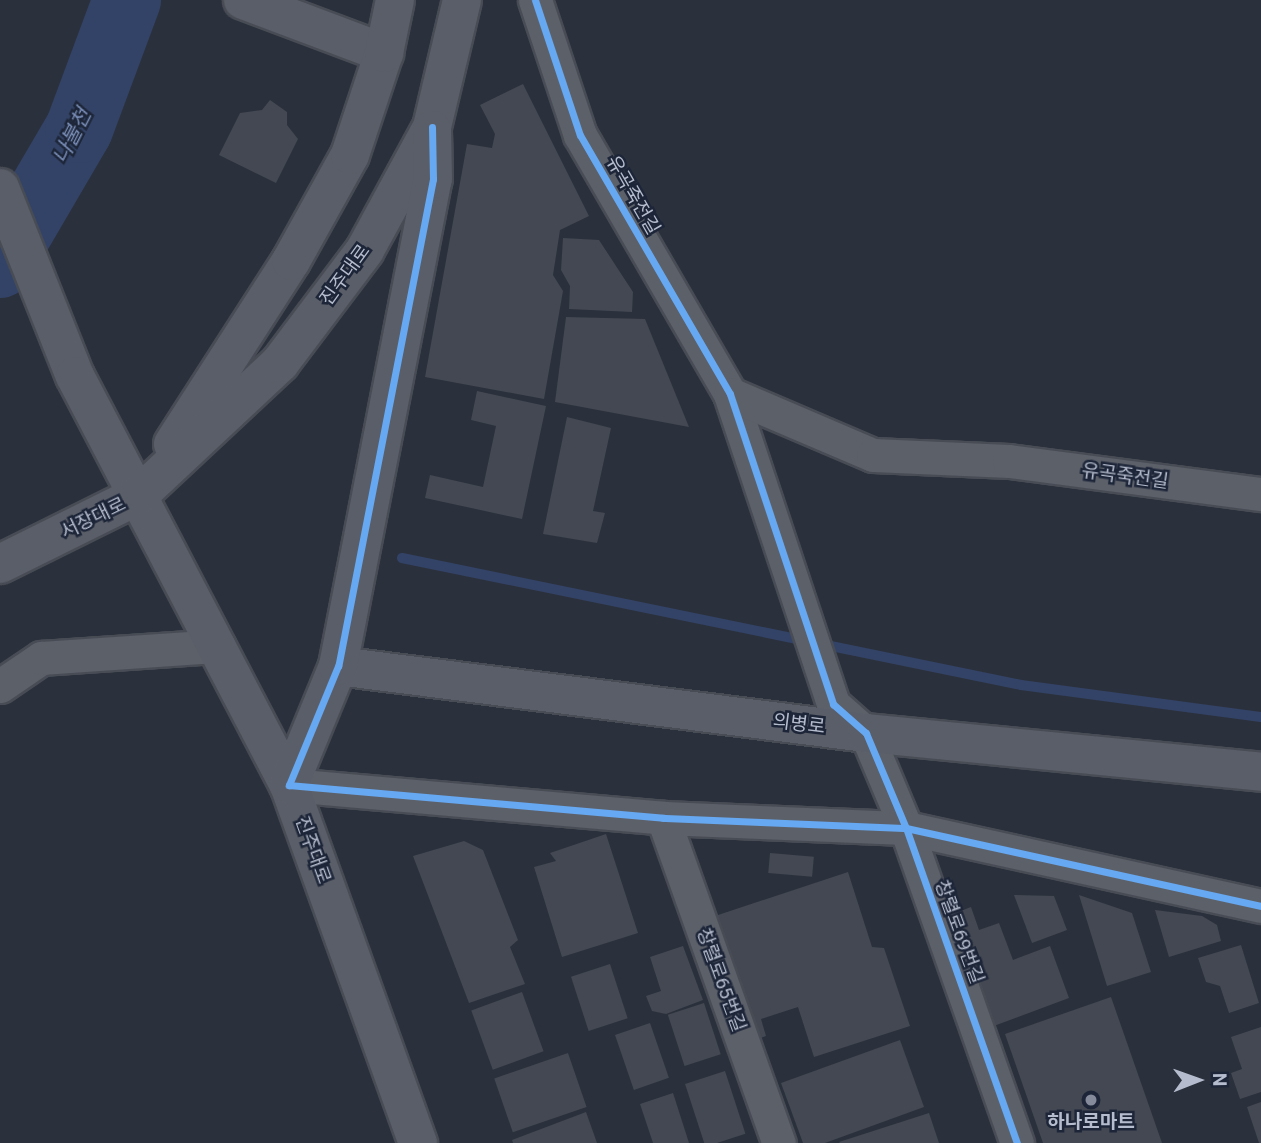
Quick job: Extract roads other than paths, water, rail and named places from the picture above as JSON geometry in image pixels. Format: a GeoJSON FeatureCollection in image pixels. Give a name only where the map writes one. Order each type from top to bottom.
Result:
{"type":"FeatureCollection","features":[{"type":"Feature","properties":{"kind":"street"},"geometry":{"type":"LineString","coordinates":[[243,0],[384,53]]}},
{"type":"Feature","properties":{"kind":"street"},"geometry":{"type":"LineString","coordinates":[[139,495],[291,261],[343,167],[384,53],[395,0]]}},
{"type":"Feature","properties":{"kind":"street","name":"진주대로"},"geometry":{"type":"LineString","coordinates":[[418,1143],[289,785],[139,495],[280,363],[365,250],[432,127],[462,0]]}},
{"type":"Feature","properties":{"kind":"street","name":"유곡죽전길"},"geometry":{"type":"LineString","coordinates":[[535,0],[580,135],[730,394],[873,455],[1009,461],[1261,494]]}},
{"type":"Feature","properties":{"kind":"street"},"geometry":{"type":"LineString","coordinates":[[432,127],[433,179],[338,666],[289,785],[663,818],[905,828],[1261,906]]}},
{"type":"Feature","properties":{"kind":"street","name":"서장대로"},"geometry":{"type":"LineString","coordinates":[[0,188],[75,376],[139,495],[0,564]]}},
{"type":"Feature","properties":{"kind":"street"},"geometry":{"type":"LineString","coordinates":[[730,394],[834,704],[866,733]]}},
{"type":"Feature","properties":{"kind":"street"},"geometry":{"type":"LineString","coordinates":[[0,686],[41,658],[219,646]]}},
{"type":"Feature","properties":{"kind":"street","name":"의병로"},"geometry":{"type":"LineString","coordinates":[[338,666],[866,733],[1261,772]]}},
{"type":"Feature","properties":{"kind":"street","name":"창렬로69번길"},"geometry":{"type":"LineString","coordinates":[[866,733],[905,828],[1017,1143]]}},
{"type":"Feature","properties":{"kind":"street","name":"창렬로65번길"},"geometry":{"type":"LineString","coordinates":[[663,818],[779,1143]]}},
{"type":"Feature","properties":{"kind":"waterway","name":"나불천"},"geometry":{"type":"LineString","coordinates":[[0,264],[79,129],[127,0]]}},
{"type":"Feature","properties":{"kind":"waterway"},"geometry":{"type":"LineString","coordinates":[[402,558],[1021,685],[1261,717]]}},
{"type":"Feature","properties":{"kind":"place","name":"하나로마트"},"geometry":{"type":"Point","coordinates":[1091,1100]}}]}
